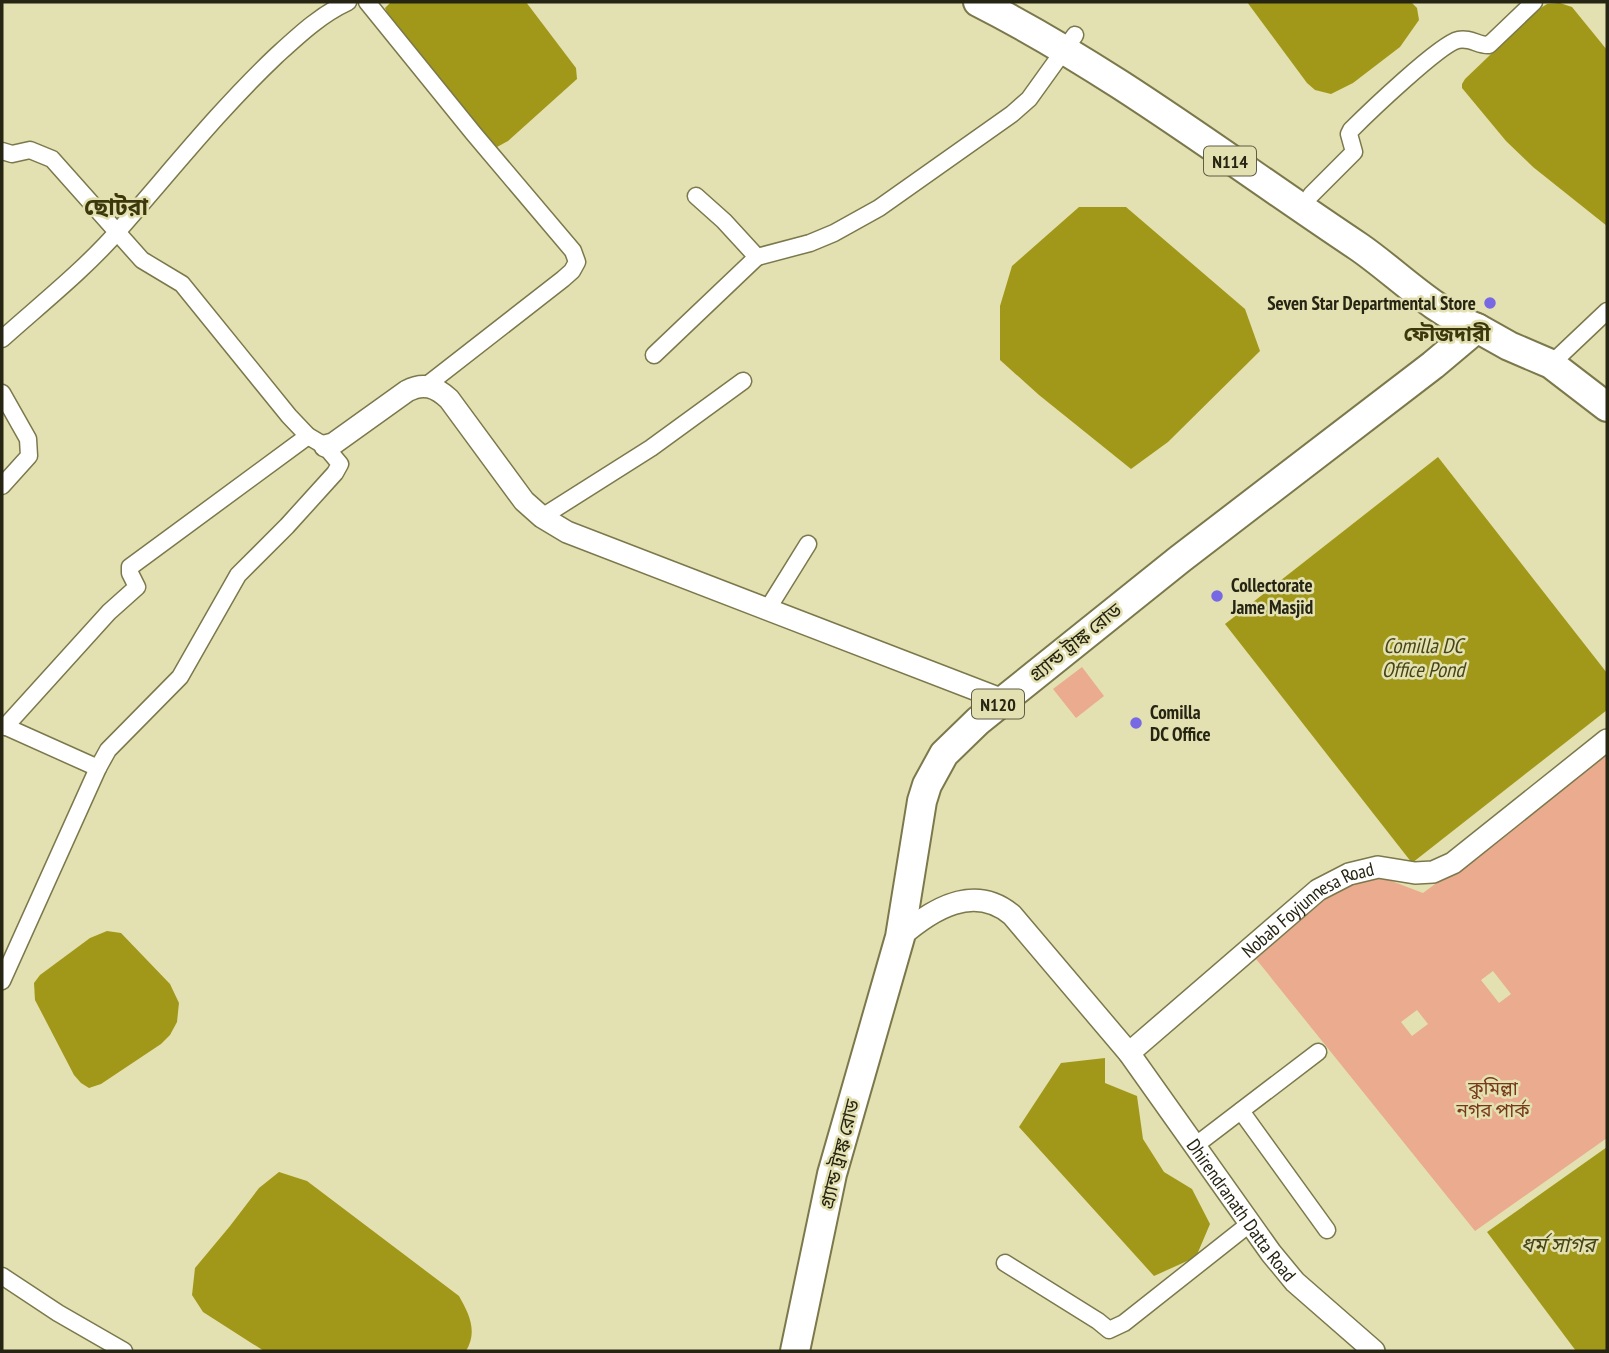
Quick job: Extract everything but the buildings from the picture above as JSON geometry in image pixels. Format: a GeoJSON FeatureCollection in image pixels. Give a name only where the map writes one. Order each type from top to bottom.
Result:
{"type":"FeatureCollection","features":[{"type":"Feature","properties":{"kind":"highway","name":"N114"},"geometry":{"type":"LineString","coordinates":[[978,2],[1070,42],[1154,86],[1311,195],[1459,303],[1469,313],[1477,328]]}},
{"type":"Feature","properties":{"kind":"highway","name":"N114"},"geometry":{"type":"LineString","coordinates":[[1014,2],[1365,251],[1448,316],[1477,328]]}},
{"type":"Feature","properties":{"kind":"highway"},"geometry":{"type":"LineString","coordinates":[[1477,328],[1509,346],[1551,364],[1607,407]]}},
{"type":"Feature","properties":{"kind":"highway","name":"গ্র্যান্ড ট্রাঙ্ক রোড"},"geometry":{"type":"LineString","coordinates":[[794,1351],[832,1174],[900,937],[927,785],[944,754],[1003,700],[1477,328]]}},
{"type":"Feature","properties":{"kind":"street"},"geometry":{"type":"LineString","coordinates":[[2,339],[117,233],[186,151],[256,76],[315,22],[348,2]]}},
{"type":"Feature","properties":{"kind":"street"},"geometry":{"type":"LineString","coordinates":[[367,2],[573,251],[577,262],[563,279],[427,385]]}},
{"type":"Feature","properties":{"kind":"street"},"geometry":{"type":"LineString","coordinates":[[1311,195],[1354,152],[1350,130],[1441,49],[1459,39],[1489,45],[1534,2]]}},
{"type":"Feature","properties":{"kind":"street"},"geometry":{"type":"LineString","coordinates":[[654,355],[757,257],[810,243],[879,208],[1012,114],[1029,99],[1070,42]]}},
{"type":"Feature","properties":{"kind":"street"},"geometry":{"type":"LineString","coordinates":[[2,151],[12,154],[30,150],[52,159],[148,265],[181,284],[316,441],[340,464]]}},
{"type":"Feature","properties":{"kind":"street"},"geometry":{"type":"LineString","coordinates":[[696,196],[724,221],[757,257]]}},
{"type":"Feature","properties":{"kind":"street"},"geometry":{"type":"LineString","coordinates":[[1551,364],[1607,312]]}},
{"type":"Feature","properties":{"kind":"street"},"geometry":{"type":"LineString","coordinates":[[542,517],[651,448],[743,381]]}},
{"type":"Feature","properties":{"kind":"street"},"geometry":{"type":"LineString","coordinates":[[97,768],[4,726],[109,612],[137,587],[130,573],[130,566],[316,441],[333,444],[407,391],[420,385],[427,385],[449,399],[524,501],[542,517],[567,532],[1003,700]]}},
{"type":"Feature","properties":{"kind":"street"},"geometry":{"type":"LineString","coordinates":[[2,393],[28,439],[29,456],[2,486]]}},
{"type":"Feature","properties":{"kind":"street"},"geometry":{"type":"LineString","coordinates":[[2,981],[97,768],[108,750],[180,677],[238,575],[335,473],[360,425]]}},
{"type":"Feature","properties":{"kind":"street"},"geometry":{"type":"LineString","coordinates":[[767,610],[808,544]]}},
{"type":"Feature","properties":{"kind":"street","name":"Nobab Foyjunnesa Road"},"geometry":{"type":"LineString","coordinates":[[1129,1053],[1318,890],[1349,874],[1378,867],[1415,873],[1433,872],[1453,863],[1607,740]]}},
{"type":"Feature","properties":{"kind":"street","name":"Dhirendranath Datta Road"},"geometry":{"type":"LineString","coordinates":[[900,937],[920,919],[964,901],[982,900],[1001,905],[1129,1053],[1196,1145],[1248,1225],[1295,1282],[1374,1351]]}},
{"type":"Feature","properties":{"kind":"street"},"geometry":{"type":"LineString","coordinates":[[1196,1145],[1318,1052]]}},
{"type":"Feature","properties":{"kind":"street"},"geometry":{"type":"LineString","coordinates":[[1241,1111],[1327,1230]]}},
{"type":"Feature","properties":{"kind":"street"},"geometry":{"type":"LineString","coordinates":[[1005,1263],[1109,1330],[1124,1324],[1248,1225]]}},
{"type":"Feature","properties":{"kind":"street"},"geometry":{"type":"LineString","coordinates":[[2,1276],[30,1296],[124,1351]]}},
{"type":"Feature","properties":{"kind":"green space"},"geometry":{"type":"Polygon","coordinates":[[[1082,667],[1104,696],[1076,718],[1053,689],[1082,667]]]}},
{"type":"Feature","properties":{"kind":"green space","name":"কুমিল্লা নগর পার্ক"},"geometry":{"type":"Polygon","coordinates":[[[1607,752],[1607,1138],[1475,1231],[1256,959],[1324,900],[1351,885],[1381,877],[1423,893],[1559,792],[1607,752]],[[1493,971],[1481,980],[1499,1003],[1511,994],[1493,971]],[[1417,1010],[1401,1022],[1412,1036],[1428,1024],[1417,1010]]]}},
{"type":"Feature","properties":{"kind":"water"},"geometry":{"type":"Polygon","coordinates":[[[391,2],[526,2],[576,68],[577,79],[508,141],[497,147],[462,109],[387,13],[385,8],[391,2]]]}},
{"type":"Feature","properties":{"kind":"water"},"geometry":{"type":"Polygon","coordinates":[[[1247,2],[1411,2],[1417,8],[1419,20],[1400,47],[1353,83],[1331,94],[1315,90],[1307,83],[1247,2]]]}},
{"type":"Feature","properties":{"kind":"water"},"geometry":{"type":"Polygon","coordinates":[[[1560,3],[1572,7],[1607,50],[1607,226],[1533,167],[1506,141],[1462,88],[1465,79],[1536,11],[1547,4],[1560,3]]]}},
{"type":"Feature","properties":{"kind":"water"},"geometry":{"type":"Polygon","coordinates":[[[1079,207],[1126,207],[1245,309],[1260,351],[1168,442],[1131,469],[1000,360],[1000,306],[1012,266],[1079,207]]]}},
{"type":"Feature","properties":{"kind":"water","name":"Comilla DC Office Pond"},"geometry":{"type":"Polygon","coordinates":[[[1438,457],[1607,673],[1607,710],[1412,863],[1225,624],[1438,457]]]}},
{"type":"Feature","properties":{"kind":"water"},"geometry":{"type":"Polygon","coordinates":[[[107,931],[121,933],[170,984],[179,1003],[177,1022],[161,1044],[101,1084],[89,1088],[74,1075],[35,1000],[34,983],[40,975],[90,938],[107,931]]]}},
{"type":"Feature","properties":{"kind":"water"},"geometry":{"type":"Polygon","coordinates":[[[1105,1058],[1105,1083],[1137,1096],[1143,1139],[1164,1172],[1192,1189],[1210,1224],[1196,1257],[1154,1276],[1019,1127],[1061,1063],[1105,1058]]]}},
{"type":"Feature","properties":{"kind":"water","name":"ধর্ম সাগর"},"geometry":{"type":"Polygon","coordinates":[[[1607,1147],[1607,1351],[1576,1351],[1487,1232],[1607,1147]]]}},
{"type":"Feature","properties":{"kind":"water"},"geometry":{"type":"Polygon","coordinates":[[[279,1172],[307,1181],[459,1296],[469,1316],[472,1330],[466,1351],[264,1351],[203,1312],[192,1295],[195,1268],[259,1188],[279,1172]]]}},
{"type":"Feature","properties":{"kind":"place","name":"Seven Star Departmental Store"},"geometry":{"type":"Point","coordinates":[1490,303]}},
{"type":"Feature","properties":{"kind":"place","name":"Collectorate Jame Masjid"},"geometry":{"type":"Point","coordinates":[1217,596]}},
{"type":"Feature","properties":{"kind":"place","name":"Comilla DC Office"},"geometry":{"type":"Point","coordinates":[1136,723]}},
{"type":"Feature","properties":{"kind":"district","name":"ছোটরা"},"geometry":{"type":"Point","coordinates":[116,206]}},
{"type":"Feature","properties":{"kind":"district","name":"ফৌজদারী"},"geometry":{"type":"Point","coordinates":[1447,333]}}]}
